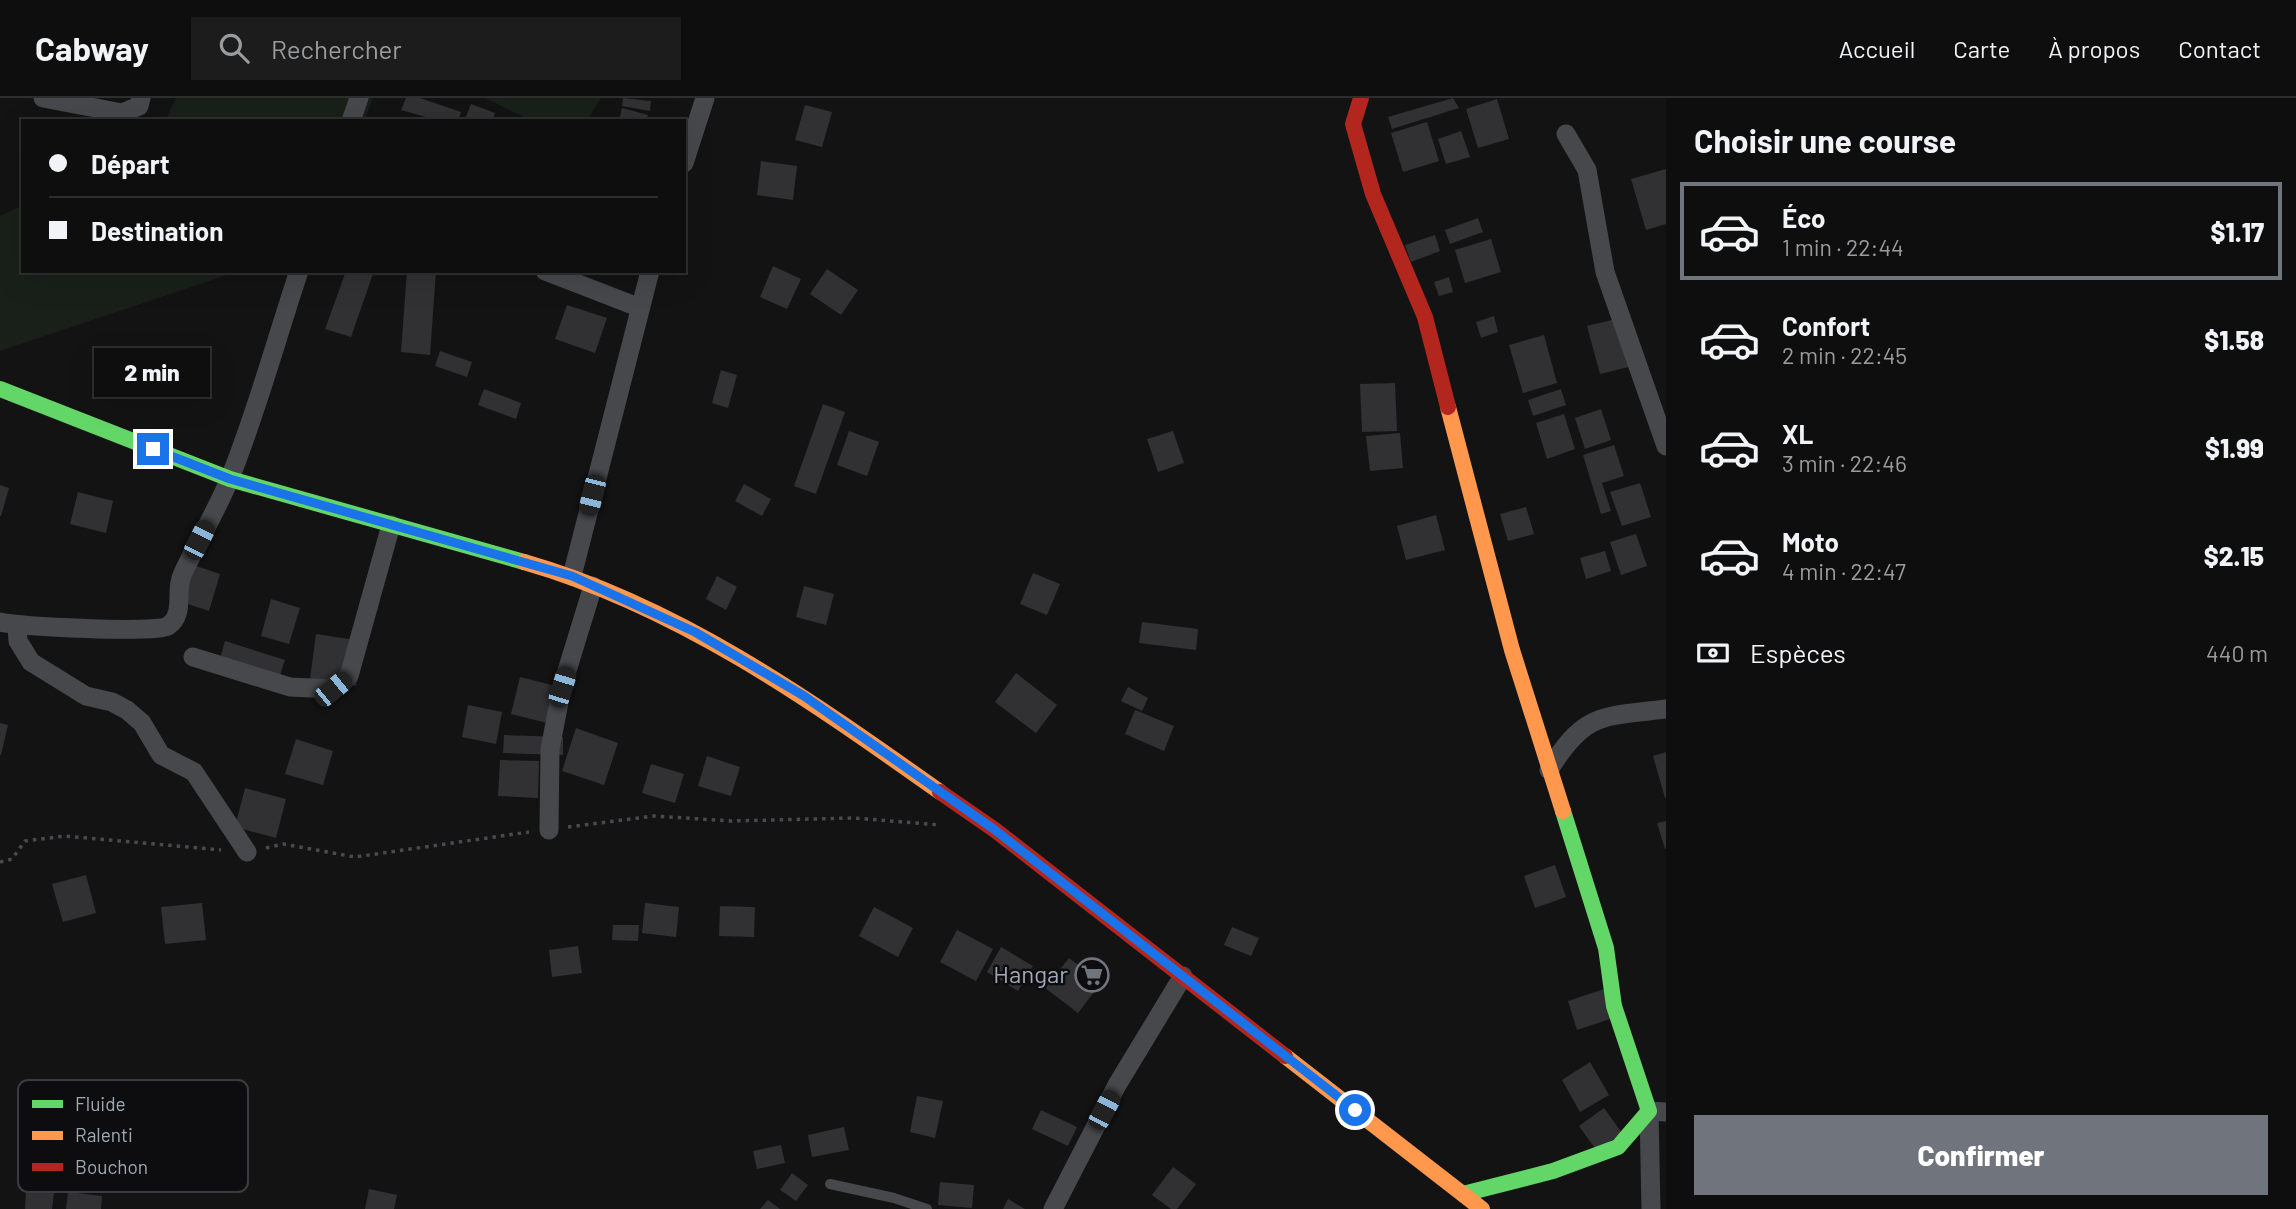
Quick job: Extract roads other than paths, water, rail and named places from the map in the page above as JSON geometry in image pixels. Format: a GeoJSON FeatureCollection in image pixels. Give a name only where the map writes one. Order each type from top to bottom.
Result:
{"type":"FeatureCollection","features":[{"type":"Feature","properties":{"kind":"main road"},"geometry":{"type":"LineString","coordinates":[[1361,98],[1353,124],[1373,194],[1425,317],[1512,650],[1606,948],[1615,1006],[1657,1112],[1618,1147],[1553,1171],[1463,1194]]}},
{"type":"Feature","properties":{"kind":"main road"},"geometry":{"type":"LineString","coordinates":[[0,389],[230,479],[572,576],[695,632],[804,696],[995,830],[1482,1209]]}},
{"type":"Feature","properties":{"kind":"street"},"geometry":{"type":"LineString","coordinates":[[43,98],[122,113],[137,119]]}},
{"type":"Feature","properties":{"kind":"street"},"geometry":{"type":"LineString","coordinates":[[122,113],[139,106],[141,98]]}},
{"type":"Feature","properties":{"kind":"street"},"geometry":{"type":"LineString","coordinates":[[352,119],[359,98]]}},
{"type":"Feature","properties":{"kind":"street"},"geometry":{"type":"LineString","coordinates":[[686,157],[705,98]]}},
{"type":"Feature","properties":{"kind":"street"},"geometry":{"type":"LineString","coordinates":[[1566,134],[1587,170],[1605,272],[1666,446]]}},
{"type":"Feature","properties":{"kind":"street"},"geometry":{"type":"LineString","coordinates":[[8,624],[142,631],[160,631],[171,625],[179,610],[179,580],[230,479],[298,273]]}},
{"type":"Feature","properties":{"kind":"street"},"geometry":{"type":"LineString","coordinates":[[550,273],[638,307]]}},
{"type":"Feature","properties":{"kind":"street"},"geometry":{"type":"LineString","coordinates":[[572,576],[638,307],[649,273]]}},
{"type":"Feature","properties":{"kind":"street"},"geometry":{"type":"LineString","coordinates":[[193,657],[290,687],[333,689],[349,676],[391,525]]}},
{"type":"Feature","properties":{"kind":"street"},"geometry":{"type":"LineString","coordinates":[[549,830],[550,749],[562,687],[593,586]]}},
{"type":"Feature","properties":{"kind":"street"},"geometry":{"type":"LineString","coordinates":[[8,624],[31,662],[86,696],[112,702],[127,710],[142,723],[161,755],[194,772],[247,852]]}},
{"type":"Feature","properties":{"kind":"street"},"geometry":{"type":"LineString","coordinates":[[1549,770],[1567,741],[1598,718],[1666,709]]}},
{"type":"Feature","properties":{"kind":"street"},"geometry":{"type":"LineString","coordinates":[[1053,1209],[1117,1085],[1183,976]]}},
{"type":"Feature","properties":{"kind":"street"},"geometry":{"type":"LineString","coordinates":[[1651,1209],[1657,1112]]}},
{"type":"Feature","properties":{"kind":"lane"},"geometry":{"type":"LineString","coordinates":[[830,1184],[894,1198],[927,1209]]}},
{"type":"Feature","properties":{"kind":"place","name":"Hangar"},"geometry":{"type":"Point","coordinates":[1092,975]}}]}
